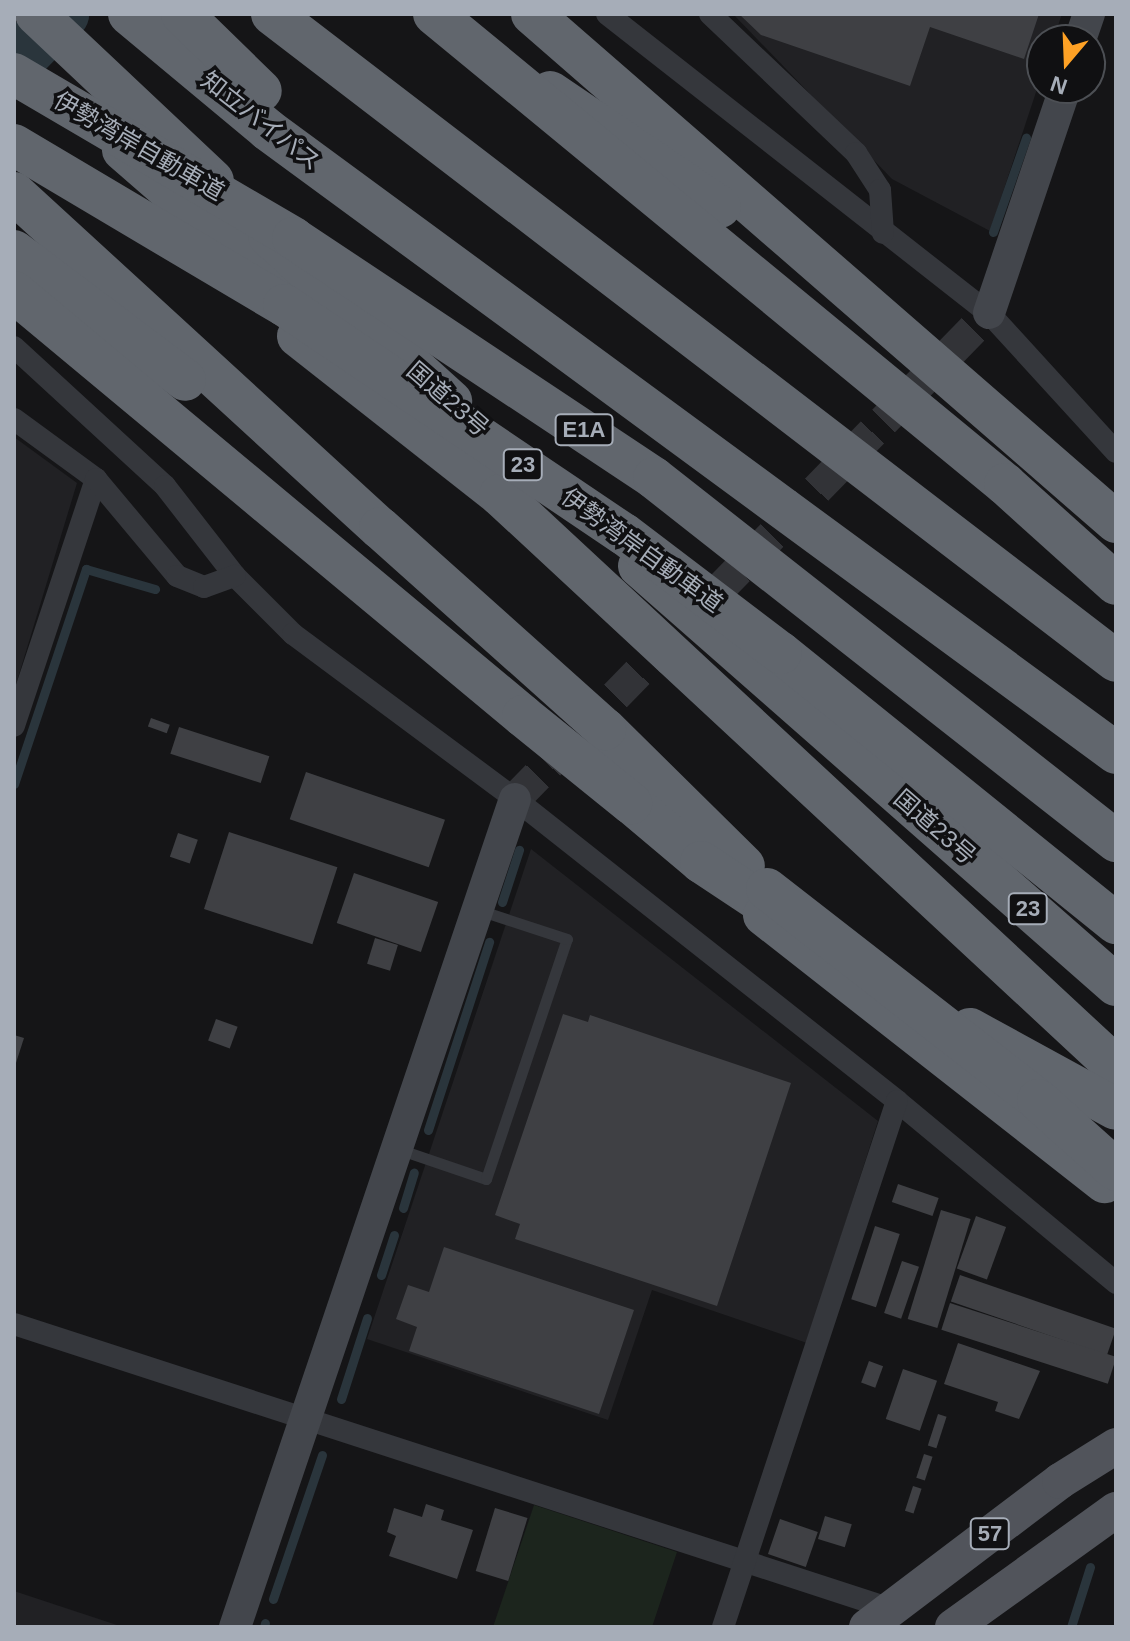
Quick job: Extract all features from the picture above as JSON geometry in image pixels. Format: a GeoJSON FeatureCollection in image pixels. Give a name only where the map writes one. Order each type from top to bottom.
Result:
{"type":"FeatureCollection","features":[{"type":"Feature","properties":{"kind":"highway","name":"23"},"geometry":{"type":"LineString","coordinates":[[16,14],[102,103]]}},
{"type":"Feature","properties":{"kind":"highway","name":"23"},"geometry":{"type":"LineString","coordinates":[[36,14],[102,103]]}},
{"type":"Feature","properties":{"kind":"highway"},"geometry":{"type":"LineString","coordinates":[[272,14],[478,174],[844,447],[1116,661]]}},
{"type":"Feature","properties":{"kind":"highway"},"geometry":{"type":"LineString","coordinates":[[419,14],[581,110],[878,312]]}},
{"type":"Feature","properties":{"kind":"highway"},"geometry":{"type":"LineString","coordinates":[[434,14],[1005,484],[1116,584]]}},
{"type":"Feature","properties":{"kind":"highway"},"geometry":{"type":"LineString","coordinates":[[532,14],[1116,522]]}},
{"type":"Feature","properties":{"kind":"highway"},"geometry":{"type":"LineString","coordinates":[[163,21],[316,138],[395,224],[1045,697],[1116,753]]}},
{"type":"Feature","properties":{"kind":"highway"},"geometry":{"type":"LineString","coordinates":[[14,53],[102,103],[565,539],[602,576],[608,592]]}},
{"type":"Feature","properties":{"kind":"highway","name":"伊勢湾岸自動車道"},"geometry":{"type":"LineString","coordinates":[[14,74],[293,238],[654,478],[1116,841]]}},
{"type":"Feature","properties":{"kind":"highway","name":"国道23号"},"geometry":{"type":"LineString","coordinates":[[102,103],[343,306],[1116,985]]}},
{"type":"Feature","properties":{"kind":"highway","name":"23"},"geometry":{"type":"LineString","coordinates":[[14,129],[31,151],[403,416],[500,495],[593,586],[608,592],[1116,1067]]}},
{"type":"Feature","properties":{"kind":"highway","name":"伊勢湾岸自動車道"},"geometry":{"type":"LineString","coordinates":[[31,151],[284,305],[624,534],[1116,923]]}},
{"type":"Feature","properties":{"kind":"highway"},"geometry":{"type":"LineString","coordinates":[[14,193],[605,729],[767,889],[1038,1100],[1116,1170]]}},
{"type":"Feature","properties":{"kind":"highway"},"geometry":{"type":"LineString","coordinates":[[14,251],[380,528]]}},
{"type":"Feature","properties":{"kind":"highway"},"geometry":{"type":"LineString","coordinates":[[14,292],[316,537],[523,716],[877,1007],[1116,1190]]}},
{"type":"Feature","properties":{"kind":"highway"},"geometry":{"type":"LineString","coordinates":[[844,447],[1116,628]]}},
{"type":"Feature","properties":{"kind":"highway"},"geometry":{"type":"LineString","coordinates":[[701,862],[1023,1061],[1116,1109]]}},
{"type":"Feature","properties":{"kind":"main road","name":"57"},"geometry":{"type":"LineString","coordinates":[[879,1618],[1116,1446]]}},
{"type":"Feature","properties":{"kind":"main road","name":"57"},"geometry":{"type":"LineString","coordinates":[[953,1627],[1116,1510]]}},
{"type":"Feature","properties":{"kind":"street"},"geometry":{"type":"LineString","coordinates":[[607,14],[989,313],[1116,452]]}},
{"type":"Feature","properties":{"kind":"street"},"geometry":{"type":"LineString","coordinates":[[710,14],[856,153],[880,190],[883,233]]}},
{"type":"Feature","properties":{"kind":"street"},"geometry":{"type":"LineString","coordinates":[[989,313],[1060,104]]}},
{"type":"Feature","properties":{"kind":"street"},"geometry":{"type":"LineString","coordinates":[[14,347],[165,486],[235,576],[293,634],[515,799],[897,1101],[1116,1283]]}},
{"type":"Feature","properties":{"kind":"street"},"geometry":{"type":"LineString","coordinates":[[14,419],[96,479],[177,576],[204,587],[235,576]]}},
{"type":"Feature","properties":{"kind":"street"},"geometry":{"type":"LineString","coordinates":[[14,726],[96,479]]}},
{"type":"Feature","properties":{"kind":"street"},"geometry":{"type":"LineString","coordinates":[[235,1627],[515,799]]}},
{"type":"Feature","properties":{"kind":"street"},"geometry":{"type":"LineString","coordinates":[[723,1627],[897,1101]]}},
{"type":"Feature","properties":{"kind":"street"},"geometry":{"type":"LineString","coordinates":[[14,1324],[744,1562],[879,1618]]}},
{"type":"Feature","properties":{"kind":"lane"},"geometry":{"type":"LineString","coordinates":[[398,1149],[486,1179],[567,939],[478,910]]}},
{"type":"Feature","properties":{"kind":"shaded area"},"geometry":{"type":"Polygon","coordinates":[[[733,14],[1062,14],[1059,24],[1026,24],[1026,104],[1032,104],[990,231],[892,179],[733,14]]]}},
{"type":"Feature","properties":{"kind":"shaded area"},"geometry":{"type":"Polygon","coordinates":[[[14,437],[77,483],[14,691],[14,437]]]}},
{"type":"Feature","properties":{"kind":"shaded area"},"geometry":{"type":"Polygon","coordinates":[[[531,849],[878,1121],[807,1343],[652,1290],[608,1420],[367,1339],[531,849]]]}},
{"type":"Feature","properties":{"kind":"shaded area"},"geometry":{"type":"Polygon","coordinates":[[[534,1505],[677,1552],[652,1627],[493,1627],[534,1505]]]}},
{"type":"Feature","properties":{"kind":"shaded area"},"geometry":{"type":"Polygon","coordinates":[[[14,1591],[123,1627],[14,1627],[14,1591]]]}},
{"type":"Feature","properties":{"kind":"building"},"geometry":{"type":"Polygon","coordinates":[[[739,14],[1039,14],[1036,24],[1026,24],[1024,59],[930,27],[910,86],[761,35],[739,14]]]}},
{"type":"Feature","properties":{"kind":"building"},"geometry":{"type":"Polygon","coordinates":[[[151,718],[170,725],[167,733],[148,726],[151,718]]]}},
{"type":"Feature","properties":{"kind":"building"},"geometry":{"type":"Polygon","coordinates":[[[179,727],[269,756],[261,783],[170,754],[179,727]]]}},
{"type":"Feature","properties":{"kind":"building"},"geometry":{"type":"Polygon","coordinates":[[[306,772],[445,820],[429,867],[290,819],[306,772]]]}},
{"type":"Feature","properties":{"kind":"building"},"geometry":{"type":"Polygon","coordinates":[[[229,832],[337,867],[312,944],[204,909],[229,832]]]}},
{"type":"Feature","properties":{"kind":"building"},"geometry":{"type":"Polygon","coordinates":[[[178,833],[198,840],[190,863],[170,857],[178,833]]]}},
{"type":"Feature","properties":{"kind":"building"},"geometry":{"type":"Polygon","coordinates":[[[354,873],[438,902],[421,952],[337,923],[354,873]]]}},
{"type":"Feature","properties":{"kind":"building"},"geometry":{"type":"Polygon","coordinates":[[[375,938],[398,945],[390,971],[367,964],[375,938]]]}},
{"type":"Feature","properties":{"kind":"building"},"geometry":{"type":"Polygon","coordinates":[[[563,1014],[588,1022],[590,1015],[791,1083],[717,1306],[515,1239],[520,1224],[495,1215],[563,1014]]]}},
{"type":"Feature","properties":{"kind":"building"},"geometry":{"type":"Polygon","coordinates":[[[216,1019],[238,1027],[230,1048],[208,1041],[216,1019]]]}},
{"type":"Feature","properties":{"kind":"building"},"geometry":{"type":"Polygon","coordinates":[[[14,1035],[24,1038],[15,1066],[14,1066],[14,1035]]]}},
{"type":"Feature","properties":{"kind":"building"},"geometry":{"type":"Polygon","coordinates":[[[898,1184],[939,1198],[932,1216],[892,1202],[898,1184]]]}},
{"type":"Feature","properties":{"kind":"building"},"geometry":{"type":"Polygon","coordinates":[[[941,1210],[971,1219],[937,1328],[908,1319],[941,1210]]]}},
{"type":"Feature","properties":{"kind":"building"},"geometry":{"type":"Polygon","coordinates":[[[976,1216],[1006,1227],[987,1280],[957,1269],[976,1216]]]}},
{"type":"Feature","properties":{"kind":"building"},"geometry":{"type":"Polygon","coordinates":[[[875,1226],[900,1234],[876,1307],[851,1299],[875,1226]]]}},
{"type":"Feature","properties":{"kind":"building"},"geometry":{"type":"Polygon","coordinates":[[[444,1247],[634,1310],[599,1414],[409,1351],[417,1327],[396,1319],[408,1285],[429,1292],[444,1247]]]}},
{"type":"Feature","properties":{"kind":"building"},"geometry":{"type":"Polygon","coordinates":[[[902,1261],[919,1267],[901,1319],[884,1313],[902,1261]]]}},
{"type":"Feature","properties":{"kind":"building"},"geometry":{"type":"Polygon","coordinates":[[[960,1275],[1116,1329],[1107,1355],[951,1301],[960,1275]]]}},
{"type":"Feature","properties":{"kind":"building"},"geometry":{"type":"Polygon","coordinates":[[[950,1303],[1116,1357],[1108,1384],[941,1330],[950,1303]]]}},
{"type":"Feature","properties":{"kind":"building"},"geometry":{"type":"Polygon","coordinates":[[[958,1343],[1040,1371],[1019,1419],[995,1411],[998,1402],[944,1384],[958,1343]]]}},
{"type":"Feature","properties":{"kind":"building"},"geometry":{"type":"Polygon","coordinates":[[[869,1361],[883,1366],[875,1388],[861,1383],[869,1361]]]}},
{"type":"Feature","properties":{"kind":"building"},"geometry":{"type":"Polygon","coordinates":[[[903,1369],[937,1381],[920,1431],[886,1419],[903,1369]]]}},
{"type":"Feature","properties":{"kind":"building"},"geometry":{"type":"Polygon","coordinates":[[[938,1414],[947,1417],[936,1448],[928,1445],[938,1414]]]}},
{"type":"Feature","properties":{"kind":"building"},"geometry":{"type":"Polygon","coordinates":[[[924,1454],[933,1457],[925,1481],[916,1478],[924,1454]]]}},
{"type":"Feature","properties":{"kind":"building"},"geometry":{"type":"Polygon","coordinates":[[[913,1486],[922,1489],[914,1514],[905,1511],[913,1486]]]}},
{"type":"Feature","properties":{"kind":"building"},"geometry":{"type":"Polygon","coordinates":[[[426,1504],[444,1510],[441,1520],[473,1530],[457,1579],[389,1556],[396,1536],[387,1532],[394,1508],[422,1517],[426,1504]]]}},
{"type":"Feature","properties":{"kind":"building"},"geometry":{"type":"Polygon","coordinates":[[[495,1508],[528,1518],[508,1581],[476,1571],[495,1508]]]}},
{"type":"Feature","properties":{"kind":"building"},"geometry":{"type":"Polygon","coordinates":[[[825,1516],[852,1524],[845,1547],[818,1539],[825,1516]]]}},
{"type":"Feature","properties":{"kind":"building"},"geometry":{"type":"Polygon","coordinates":[[[780,1519],[818,1532],[806,1567],[768,1554],[780,1519]]]}},
{"type":"Feature","properties":{"kind":"waterway"},"geometry":{"type":"LineString","coordinates":[[14,63],[62,14]]}},
{"type":"Feature","properties":{"kind":"waterway"},"geometry":{"type":"LineString","coordinates":[[993,232],[1026,138]]}},
{"type":"Feature","properties":{"kind":"waterway"},"geometry":{"type":"LineString","coordinates":[[14,784],[86,569],[155,589]]}},
{"type":"Feature","properties":{"kind":"waterway"},"geometry":{"type":"LineString","coordinates":[[502,902],[519,850]]}},
{"type":"Feature","properties":{"kind":"waterway"},"geometry":{"type":"LineString","coordinates":[[428,1130],[489,942]]}},
{"type":"Feature","properties":{"kind":"waterway"},"geometry":{"type":"LineString","coordinates":[[403,1208],[414,1173]]}},
{"type":"Feature","properties":{"kind":"waterway"},"geometry":{"type":"LineString","coordinates":[[381,1275],[394,1235]]}},
{"type":"Feature","properties":{"kind":"waterway"},"geometry":{"type":"LineString","coordinates":[[341,1399],[367,1318]]}},
{"type":"Feature","properties":{"kind":"waterway"},"geometry":{"type":"LineString","coordinates":[[273,1599],[322,1455]]}},
{"type":"Feature","properties":{"kind":"waterway"},"geometry":{"type":"LineString","coordinates":[[1071,1627],[1090,1567]]}},
{"type":"Feature","properties":{"kind":"waterway"},"geometry":{"type":"LineString","coordinates":[[264,1627],[265,1623]]}},
{"type":"Feature","properties":{"kind":"tunnel"},"geometry":{"type":"LineString","coordinates":[[515,799],[989,313]]}}]}
